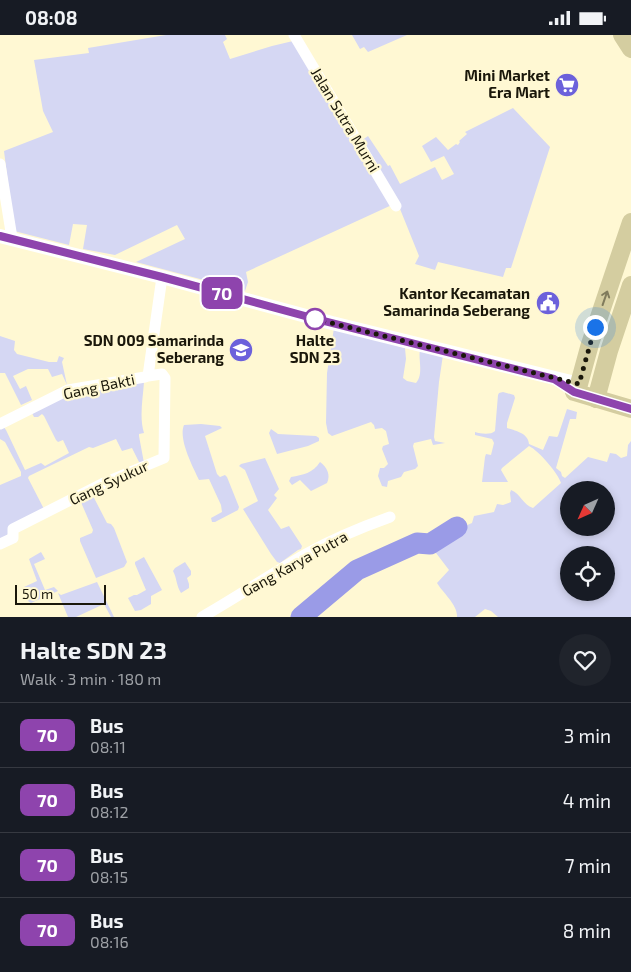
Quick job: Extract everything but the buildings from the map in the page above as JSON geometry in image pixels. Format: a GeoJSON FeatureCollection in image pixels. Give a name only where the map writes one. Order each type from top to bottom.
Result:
{"type":"FeatureCollection","features":[{"type":"Feature","properties":{"kind":"main road"},"geometry":{"type":"LineString","coordinates":[[622,35],[631,49]]}},
{"type":"Feature","properties":{"kind":"main road"},"geometry":{"type":"LineString","coordinates":[[631,223],[577,388],[631,409]]}},
{"type":"Feature","properties":{"kind":"main road"},"geometry":{"type":"LineString","coordinates":[[598,395],[631,285]]}},
{"type":"Feature","properties":{"kind":"main road"},"geometry":{"type":"LineString","coordinates":[[590,344],[610,351]]}},
{"type":"Feature","properties":{"kind":"main road"},"geometry":{"type":"LineString","coordinates":[[598,395],[631,400]]}},
{"type":"Feature","properties":{"kind":"street","name":"Jalan Sutra Murni"},"geometry":{"type":"LineString","coordinates":[[294,35],[396,205]]}},
{"type":"Feature","properties":{"kind":"street"},"geometry":{"type":"LineString","coordinates":[[0,164],[6,237],[554,379],[577,388]]}},
{"type":"Feature","properties":{"kind":"street","name":"Gang Bakti"},"geometry":{"type":"LineString","coordinates":[[0,424],[68,390],[147,376],[162,277]]}},
{"type":"Feature","properties":{"kind":"street","name":"Gang Syukur"},"geometry":{"type":"LineString","coordinates":[[0,544],[13,538],[13,529],[104,483],[164,457],[165,377],[162,374],[147,376]]}},
{"type":"Feature","properties":{"kind":"street","name":"Gang Karya Putra"},"geometry":{"type":"LineString","coordinates":[[202,617],[248,591],[306,554],[361,528],[390,517]]}},
{"type":"Feature","properties":{"kind":"shaded area"},"geometry":{"type":"Polygon","coordinates":[[[166,35],[225,35],[227,39],[223,42],[230,59],[293,41],[394,204],[246,272],[248,282],[245,291],[136,262],[185,239],[177,225],[115,255],[83,249],[87,225],[73,224],[69,245],[14,231],[4,151],[53,132],[43,111],[34,60],[89,53],[88,48],[166,35]]]}},
{"type":"Feature","properties":{"kind":"shaded area"},"geometry":{"type":"Polygon","coordinates":[[[352,35],[407,35],[368,52],[364,47],[360,49],[352,35]]]}},
{"type":"Feature","properties":{"kind":"shaded area"},"geometry":{"type":"Polygon","coordinates":[[[513,108],[550,147],[511,268],[506,268],[503,277],[438,262],[435,270],[415,264],[419,256],[398,204],[361,141],[368,136],[388,166],[390,165],[400,184],[435,167],[442,180],[454,174],[444,156],[431,162],[422,146],[436,137],[448,150],[456,144],[458,145],[459,141],[467,134],[465,132],[513,108]]]}},
{"type":"Feature","properties":{"kind":"shaded area"},"geometry":{"type":"Polygon","coordinates":[[[334,328],[405,348],[406,359],[403,378],[407,381],[416,383],[420,375],[420,350],[443,355],[434,437],[435,441],[445,443],[433,445],[431,439],[414,443],[418,466],[415,469],[404,472],[401,477],[388,481],[387,487],[382,486],[378,476],[380,468],[384,468],[388,464],[382,449],[383,446],[389,444],[386,431],[382,428],[375,429],[371,422],[332,436],[328,433],[326,423],[327,373],[334,328]]]}},
{"type":"Feature","properties":{"kind":"shaded area"},"geometry":{"type":"Polygon","coordinates":[[[0,336],[15,341],[14,350],[17,354],[49,362],[57,362],[59,356],[64,358],[62,362],[67,385],[62,374],[52,377],[48,369],[28,369],[13,376],[20,389],[26,386],[32,400],[21,405],[5,373],[0,373],[0,336]]]}},
{"type":"Feature","properties":{"kind":"shaded area"},"geometry":{"type":"Polygon","coordinates":[[[144,382],[142,414],[144,433],[139,434],[139,436],[144,463],[139,462],[132,448],[122,451],[116,439],[93,448],[89,447],[29,476],[28,478],[45,511],[12,531],[0,541],[0,485],[21,476],[21,472],[5,442],[0,439],[0,427],[3,426],[6,430],[25,470],[41,463],[45,466],[69,453],[63,440],[58,442],[56,440],[44,416],[42,414],[34,417],[32,413],[37,409],[78,392],[144,382]]]}},
{"type":"Feature","properties":{"kind":"shaded area"},"geometry":{"type":"Polygon","coordinates":[[[503,392],[514,395],[515,398],[507,428],[521,433],[526,437],[529,444],[543,450],[549,436],[558,436],[567,409],[577,412],[576,419],[570,419],[556,468],[565,478],[588,457],[607,462],[610,453],[616,454],[621,458],[627,456],[628,445],[631,441],[631,617],[498,617],[485,609],[475,617],[457,617],[453,604],[437,583],[449,570],[433,549],[434,545],[439,543],[444,535],[472,523],[474,516],[494,512],[497,504],[503,505],[511,502],[511,490],[533,508],[560,484],[560,536],[615,536],[615,481],[560,481],[548,463],[538,452],[529,446],[502,468],[501,470],[508,482],[482,482],[485,457],[486,454],[491,455],[494,443],[492,439],[475,435],[475,432],[486,434],[495,431],[498,395],[503,392]]]}},
{"type":"Feature","properties":{"kind":"shaded area"},"geometry":{"type":"Polygon","coordinates":[[[184,425],[220,426],[222,428],[205,436],[217,474],[220,477],[225,475],[227,477],[239,507],[238,510],[215,522],[212,522],[211,518],[222,512],[221,505],[209,479],[199,480],[187,453],[183,438],[184,425]]]}},
{"type":"Feature","properties":{"kind":"shaded area"},"geometry":{"type":"Polygon","coordinates":[[[271,429],[278,434],[316,436],[319,438],[319,441],[308,446],[277,454],[269,433],[271,429]]]}},
{"type":"Feature","properties":{"kind":"shaded area"},"geometry":{"type":"Polygon","coordinates":[[[265,458],[279,489],[274,495],[277,498],[268,510],[281,529],[289,526],[302,546],[301,549],[280,563],[271,554],[243,509],[258,501],[245,470],[239,466],[265,458]]]}},
{"type":"Feature","properties":{"kind":"shaded area"},"geometry":{"type":"Polygon","coordinates":[[[320,462],[328,471],[327,483],[311,491],[300,480],[292,485],[289,481],[291,477],[311,471],[320,462]]]}},
{"type":"Feature","properties":{"kind":"shaded area"},"geometry":{"type":"Polygon","coordinates":[[[92,494],[107,523],[111,524],[114,528],[127,562],[124,567],[96,578],[80,541],[80,538],[92,533],[93,530],[80,500],[92,494]]]}},
{"type":"Feature","properties":{"kind":"shaded area"},"geometry":{"type":"Polygon","coordinates":[[[41,552],[45,559],[34,564],[45,590],[54,587],[58,591],[31,603],[28,601],[24,587],[37,581],[29,559],[41,552]]]}},
{"type":"Feature","properties":{"kind":"shaded area"},"geometry":{"type":"Polygon","coordinates":[[[144,557],[162,590],[151,596],[151,604],[135,611],[128,598],[146,590],[135,564],[135,562],[144,557]]]}},
{"type":"Feature","properties":{"kind":"shaded area"},"geometry":{"type":"Polygon","coordinates":[[[185,562],[191,571],[191,575],[187,578],[189,588],[181,593],[173,571],[185,562]]]}},
{"type":"Feature","properties":{"kind":"shaded area"},"geometry":{"type":"Polygon","coordinates":[[[97,582],[114,617],[111,617],[104,604],[76,617],[68,617],[58,593],[61,595],[97,582]]]}},
{"type":"Feature","properties":{"kind":"waterway"},"geometry":{"type":"LineString","coordinates":[[301,617],[357,570],[417,543],[430,544],[457,527]]}},
{"type":"Feature","properties":{"kind":"bus line","name":"70"},"geometry":{"type":"LineString","coordinates":[[0,236],[554,379],[574,392],[631,409]]}},
{"type":"Feature","properties":{"kind":"place","name":"Mini Market Era Mart"},"geometry":{"type":"Point","coordinates":[567,85]}},
{"type":"Feature","properties":{"kind":"place","name":"Kantor Kecamatan Samarinda Seberang"},"geometry":{"type":"Point","coordinates":[548,303]}},
{"type":"Feature","properties":{"kind":"place","name":"Halte SDN 23"},"geometry":{"type":"Point","coordinates":[315,319]}},
{"type":"Feature","properties":{"kind":"place","name":"SDN 009 Samarinda Seberang"},"geometry":{"type":"Point","coordinates":[241,350]}},
{"type":"Feature","properties":{"kind":"route"},"geometry":{"type":"LineString","coordinates":[[315,319],[579,384],[595,327]]}}]}
